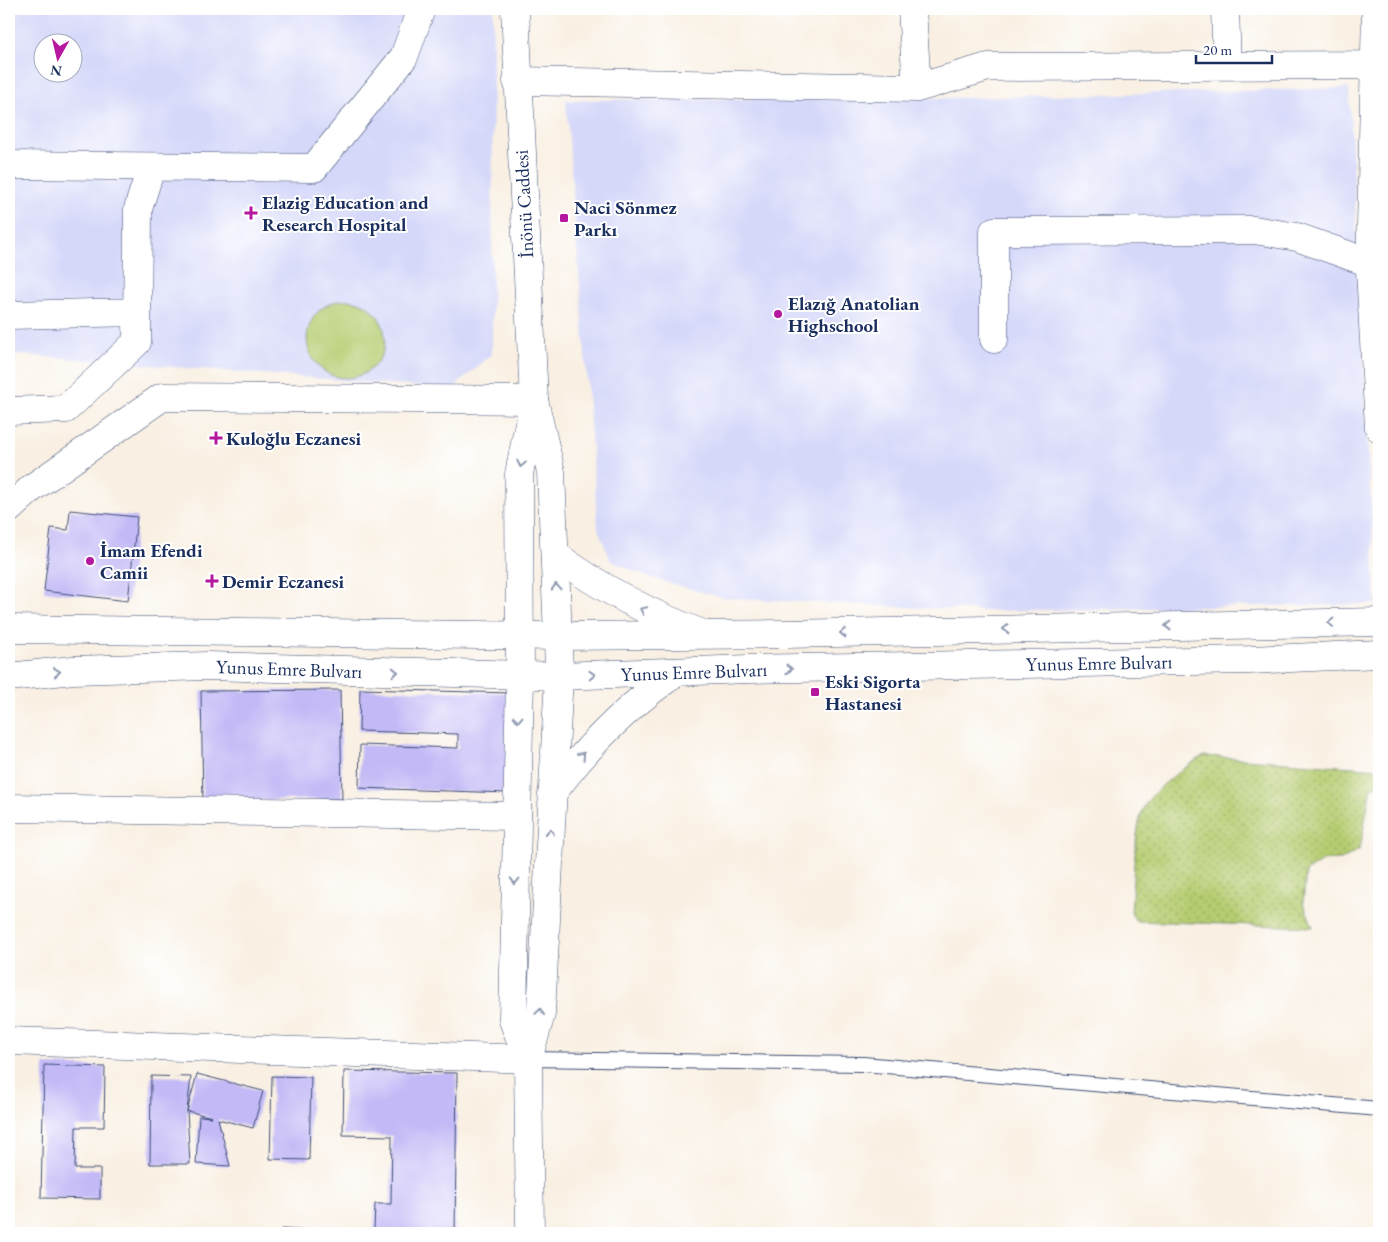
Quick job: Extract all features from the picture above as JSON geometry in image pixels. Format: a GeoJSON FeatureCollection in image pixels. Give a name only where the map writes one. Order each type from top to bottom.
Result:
{"type":"FeatureCollection","features":[{"type":"Feature","properties":{"kind":"main road"},"geometry":{"type":"LineString","coordinates":[[9,165],[152,168],[314,168],[404,56],[421,9]]}},
{"type":"Feature","properties":{"kind":"main road","name":"İnönü Caddesi"},"geometry":{"type":"LineString","coordinates":[[515,9],[534,400],[551,472],[559,676],[540,1014],[528,1059]]}},
{"type":"Feature","properties":{"kind":"main road"},"geometry":{"type":"LineString","coordinates":[[912,9],[917,88]]}},
{"type":"Feature","properties":{"kind":"main road"},"geometry":{"type":"LineString","coordinates":[[1225,9],[1226,66]]}},
{"type":"Feature","properties":{"kind":"main road"},"geometry":{"type":"LineString","coordinates":[[1376,9],[1370,263],[1375,306],[1379,428]]}},
{"type":"Feature","properties":{"kind":"main road"},"geometry":{"type":"LineString","coordinates":[[517,81],[917,88],[988,67],[1375,65]]}},
{"type":"Feature","properties":{"kind":"main road"},"geometry":{"type":"LineString","coordinates":[[9,411],[66,409],[137,342],[138,209],[152,168]]}},
{"type":"Feature","properties":{"kind":"main road"},"geometry":{"type":"LineString","coordinates":[[994,338],[994,231],[1254,230],[1297,237],[1370,263]]}},
{"type":"Feature","properties":{"kind":"main road"},"geometry":{"type":"LineString","coordinates":[[9,315],[137,312]]}},
{"type":"Feature","properties":{"kind":"main road"},"geometry":{"type":"LineString","coordinates":[[9,509],[32,488],[162,397],[534,400]]}},
{"type":"Feature","properties":{"kind":"main road","name":"İnönü Caddesi"},"geometry":{"type":"LineString","coordinates":[[528,1059],[513,1020],[515,816],[520,676],[519,474],[534,400]]}},
{"type":"Feature","properties":{"kind":"main road"},"geometry":{"type":"LineString","coordinates":[[555,554],[584,576],[643,610],[704,634]]}},
{"type":"Feature","properties":{"kind":"main road","name":"Yunus Emre Bulvarı"},"geometry":{"type":"LineString","coordinates":[[9,629],[558,636],[1379,622]]}},
{"type":"Feature","properties":{"kind":"main road","name":"Yunus Emre Bulvarı"},"geometry":{"type":"LineString","coordinates":[[9,677],[72,670],[208,666],[559,676],[1240,660],[1379,654]]}},
{"type":"Feature","properties":{"kind":"main road"},"geometry":{"type":"LineString","coordinates":[[552,794],[600,734],[650,691],[677,672]]}},
{"type":"Feature","properties":{"kind":"main road"},"geometry":{"type":"LineString","coordinates":[[9,808],[515,816]]}},
{"type":"Feature","properties":{"kind":"main road"},"geometry":{"type":"LineString","coordinates":[[9,1041],[528,1059],[530,1233]]}},
{"type":"Feature","properties":{"kind":"lane"},"geometry":{"type":"LineString","coordinates":[[528,1059],[863,1064],[1379,1109]]}},
{"type":"Feature","properties":{"kind":"shaded area","name":"Elazig Education and Research Hospital"},"geometry":{"type":"Polygon","coordinates":[[[9,9],[493,9],[492,354],[452,389],[9,354],[9,9]]]}},
{"type":"Feature","properties":{"kind":"shaded area"},"geometry":{"type":"Polygon","coordinates":[[[1349,88],[1376,604],[988,611],[724,598],[648,577],[611,561],[598,529],[566,100],[964,98],[1349,88]]]}},
{"type":"Feature","properties":{"kind":"green space"},"geometry":{"type":"Polygon","coordinates":[[[346,300],[361,303],[374,311],[382,324],[385,339],[382,354],[374,367],[361,375],[346,378],[331,375],[318,367],[310,354],[307,339],[310,324],[318,311],[331,303],[346,300]]]}},
{"type":"Feature","properties":{"kind":"green space"},"geometry":{"type":"Polygon","coordinates":[[[1205,756],[1379,769],[1379,785],[1371,787],[1360,849],[1341,860],[1322,861],[1306,872],[1303,902],[1313,927],[1136,921],[1131,913],[1133,874],[1138,828],[1144,807],[1154,794],[1171,778],[1205,756]]]}},
{"type":"Feature","properties":{"kind":"building","name":"İmam Efendi Camii"},"geometry":{"type":"Polygon","coordinates":[[[70,510],[137,517],[128,601],[44,591],[51,528],[68,530],[70,510]]]}},
{"type":"Feature","properties":{"kind":"building"},"geometry":{"type":"Polygon","coordinates":[[[360,689],[511,693],[508,793],[359,788],[360,745],[458,748],[458,734],[359,731],[360,689]]]}},
{"type":"Feature","properties":{"kind":"building"},"geometry":{"type":"Polygon","coordinates":[[[340,690],[342,799],[203,801],[201,691],[340,690]]]}},
{"type":"Feature","properties":{"kind":"building"},"geometry":{"type":"Polygon","coordinates":[[[44,1065],[105,1067],[104,1127],[76,1127],[75,1169],[100,1169],[100,1199],[41,1198],[44,1065]]]}},
{"type":"Feature","properties":{"kind":"building"},"geometry":{"type":"Polygon","coordinates":[[[344,1071],[457,1073],[455,1233],[351,1233],[351,1230],[374,1231],[375,1204],[391,1204],[392,1136],[343,1135],[344,1071]]]}},
{"type":"Feature","properties":{"kind":"building"},"geometry":{"type":"Polygon","coordinates":[[[197,1074],[263,1091],[253,1128],[218,1119],[230,1166],[196,1164],[199,1116],[212,1117],[187,1111],[197,1074]]]}},
{"type":"Feature","properties":{"kind":"building"},"geometry":{"type":"Polygon","coordinates":[[[151,1076],[191,1077],[187,1111],[190,1164],[150,1164],[151,1076]]]}},
{"type":"Feature","properties":{"kind":"building"},"geometry":{"type":"Polygon","coordinates":[[[272,1076],[311,1077],[309,1160],[270,1159],[272,1076]]]}},
{"type":"Feature","properties":{"kind":"building"},"geometry":{"type":"Polygon","coordinates":[[[281,1229],[314,1231],[313,1233],[281,1233],[281,1229]]]}},
{"type":"Feature","properties":{"kind":"place","name":"Elazig Education and Research Hospital"},"geometry":{"type":"Point","coordinates":[251,213]}},
{"type":"Feature","properties":{"kind":"place","name":"Naci Sönmez Parkı"},"geometry":{"type":"Point","coordinates":[564,218]}},
{"type":"Feature","properties":{"kind":"place","name":"Elazığ Anatolian Highschool"},"geometry":{"type":"Point","coordinates":[778,314]}},
{"type":"Feature","properties":{"kind":"place","name":"Kuloğlu Eczanesi"},"geometry":{"type":"Point","coordinates":[216,438]}},
{"type":"Feature","properties":{"kind":"place","name":"İmam Efendi Camii"},"geometry":{"type":"Point","coordinates":[90,561]}},
{"type":"Feature","properties":{"kind":"place","name":"Demir Eczanesi"},"geometry":{"type":"Point","coordinates":[212,581]}},
{"type":"Feature","properties":{"kind":"place","name":"Eski Sigorta Hastanesi"},"geometry":{"type":"Point","coordinates":[815,692]}}]}
